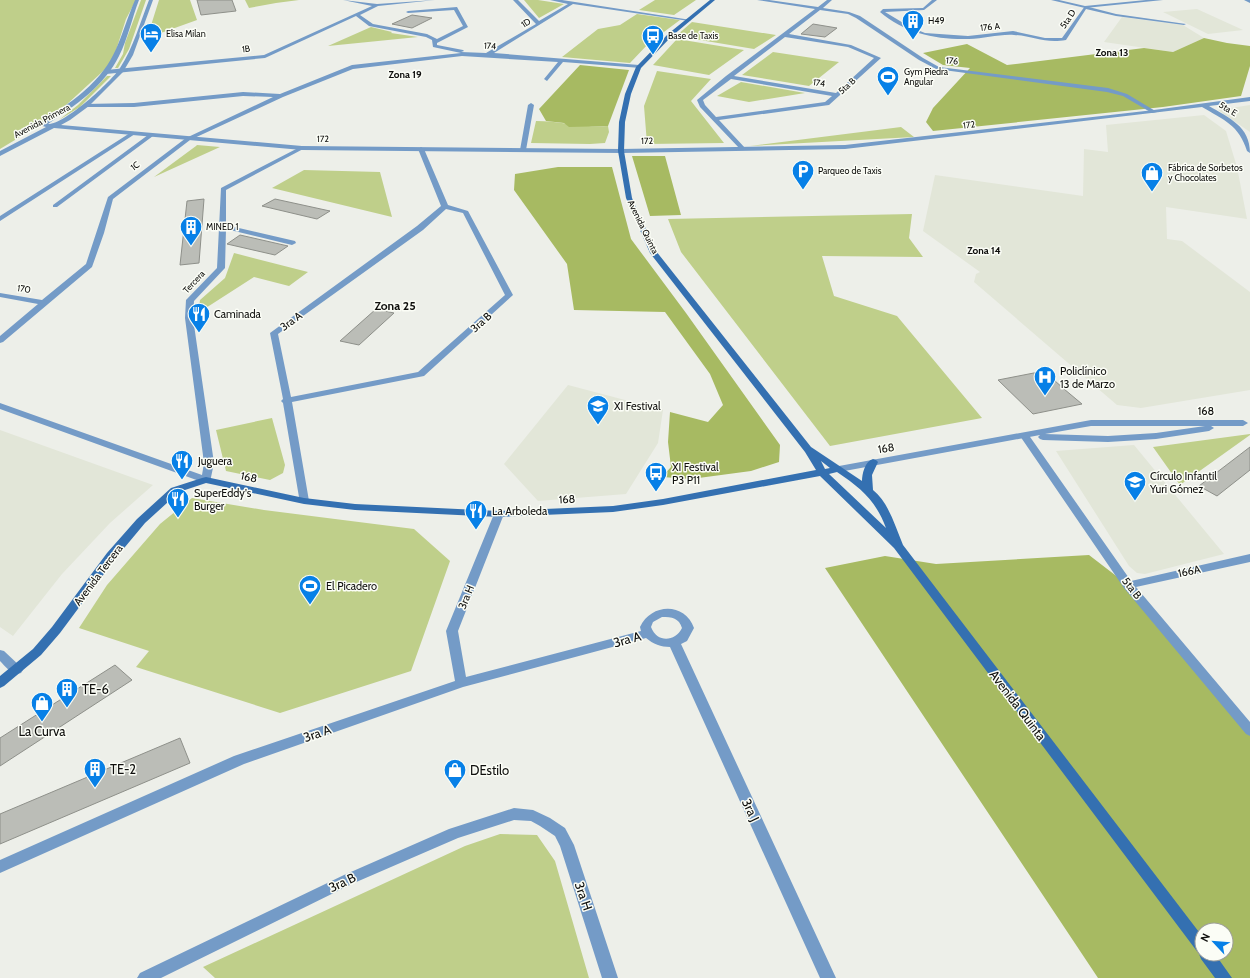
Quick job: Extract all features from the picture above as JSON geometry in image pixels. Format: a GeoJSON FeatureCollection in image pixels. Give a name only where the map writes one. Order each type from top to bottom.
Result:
{"type":"FeatureCollection","features":[{"type":"Feature","properties":{"kind":"main road","name":"Avenida Quinta"},"geometry":{"type":"LineString","coordinates":[[713,0],[670,35],[639,67],[628,94],[622,122],[620,151],[628,198],[653,251],[808,449],[823,473],[898,546],[1194,937]]}},
{"type":"Feature","properties":{"kind":"main road","name":"Avenida Quinta"},"geometry":{"type":"LineString","coordinates":[[808,449],[868,489],[886,515],[898,546]]}},
{"type":"Feature","properties":{"kind":"main road"},"geometry":{"type":"LineString","coordinates":[[868,489],[867,475],[873,462]]}},
{"type":"Feature","properties":{"kind":"main road","name":"168"},"geometry":{"type":"LineString","coordinates":[[206,480],[304,501],[355,507],[499,514],[614,509],[663,502],[839,469]]}},
{"type":"Feature","properties":{"kind":"main road","name":"Avenida Tercera"},"geometry":{"type":"LineString","coordinates":[[0,683],[37,652],[56,630],[111,556],[141,521],[175,490],[206,480]]}},
{"type":"Feature","properties":{"kind":"main road"},"geometry":{"type":"LineString","coordinates":[[1212,962],[1224,978]]}},
{"type":"Feature","properties":{"kind":"street","name":"Avenida Primera"},"geometry":{"type":"LineString","coordinates":[[0,149],[42,125],[76,102],[106,72],[117,55],[137,0]]}},
{"type":"Feature","properties":{"kind":"street","name":"Avenida Primera"},"geometry":{"type":"LineString","coordinates":[[0,154],[28,138],[56,125],[87,105],[121,71],[130,55],[150,0]]}},
{"type":"Feature","properties":{"kind":"street"},"geometry":{"type":"LineString","coordinates":[[345,0],[377,5],[433,0]]}},
{"type":"Feature","properties":{"kind":"street"},"geometry":{"type":"LineString","coordinates":[[515,0],[539,24]]}},
{"type":"Feature","properties":{"kind":"street"},"geometry":{"type":"LineString","coordinates":[[552,0],[690,20]]}},
{"type":"Feature","properties":{"kind":"street","name":"176"},"geometry":{"type":"LineString","coordinates":[[758,0],[849,13],[858,17],[921,59],[938,68],[1108,90],[1125,95],[1154,112]]}},
{"type":"Feature","properties":{"kind":"street"},"geometry":{"type":"LineString","coordinates":[[743,149],[702,106],[700,100],[830,0]]}},
{"type":"Feature","properties":{"kind":"street","name":"176 A"},"geometry":{"type":"LineString","coordinates":[[935,0],[924,10],[883,10],[882,12],[916,32],[968,38],[1013,33],[1045,40],[1064,39]]}},
{"type":"Feature","properties":{"kind":"street"},"geometry":{"type":"LineString","coordinates":[[1053,0],[1116,15],[1184,24]]}},
{"type":"Feature","properties":{"kind":"street"},"geometry":{"type":"LineString","coordinates":[[1085,7],[1162,0]]}},
{"type":"Feature","properties":{"kind":"street"},"geometry":{"type":"LineString","coordinates":[[1246,0],[1250,2]]}},
{"type":"Feature","properties":{"kind":"street","name":"1D"},"geometry":{"type":"LineString","coordinates":[[487,55],[572,3]]}},
{"type":"Feature","properties":{"kind":"street","name":"1B"},"geometry":{"type":"LineString","coordinates":[[106,72],[265,56],[377,5]]}},
{"type":"Feature","properties":{"kind":"street","name":"5ta D"},"geometry":{"type":"LineString","coordinates":[[1064,39],[1085,7]]}},
{"type":"Feature","properties":{"kind":"street"},"geometry":{"type":"LineString","coordinates":[[408,12],[455,8],[466,27],[435,42]]}},
{"type":"Feature","properties":{"kind":"street"},"geometry":{"type":"LineString","coordinates":[[357,15],[371,26],[427,36],[434,39],[435,46],[487,55]]}},
{"type":"Feature","properties":{"kind":"street","name":"5ta B"},"geometry":{"type":"LineString","coordinates":[[715,119],[827,104],[878,58],[849,46],[784,35]]}},
{"type":"Feature","properties":{"kind":"street","name":"174"},"geometry":{"type":"LineString","coordinates":[[341,70],[352,66],[462,54],[639,67]]}},
{"type":"Feature","properties":{"kind":"street"},"geometry":{"type":"LineString","coordinates":[[547,79],[561,61]]}},
{"type":"Feature","properties":{"kind":"street","name":"1C"},"geometry":{"type":"LineString","coordinates":[[0,340],[89,265],[110,198],[188,139],[280,96],[341,70]]}},
{"type":"Feature","properties":{"kind":"street","name":"174"},"geometry":{"type":"LineString","coordinates":[[728,77],[836,95]]}},
{"type":"Feature","properties":{"kind":"street"},"geometry":{"type":"LineString","coordinates":[[87,105],[134,105],[243,94],[280,96]]}},
{"type":"Feature","properties":{"kind":"street","name":"172"},"geometry":{"type":"LineString","coordinates":[[42,125],[56,125],[150,136],[302,148],[620,151],[845,147],[1154,112],[1250,99]]}},
{"type":"Feature","properties":{"kind":"street"},"geometry":{"type":"LineString","coordinates":[[523,150],[531,105]]}},
{"type":"Feature","properties":{"kind":"street","name":"5ta E"},"geometry":{"type":"LineString","coordinates":[[1204,106],[1237,126],[1247,138],[1250,152]]}},
{"type":"Feature","properties":{"kind":"street"},"geometry":{"type":"LineString","coordinates":[[0,219],[132,134]]}},
{"type":"Feature","properties":{"kind":"street"},"geometry":{"type":"LineString","coordinates":[[55,206],[150,136]]}},
{"type":"Feature","properties":{"kind":"street","name":"Tercera"},"geometry":{"type":"LineString","coordinates":[[206,480],[209,463],[189,318],[190,300],[221,268],[223,189],[302,148]]}},
{"type":"Feature","properties":{"kind":"street"},"geometry":{"type":"LineString","coordinates":[[421,149],[445,206]]}},
{"type":"Feature","properties":{"kind":"street","name":"3ra A"},"geometry":{"type":"LineString","coordinates":[[304,501],[274,333],[420,228],[445,206]]}},
{"type":"Feature","properties":{"kind":"street","name":"3ra B"},"geometry":{"type":"LineString","coordinates":[[286,401],[421,374],[509,295],[466,212],[445,206]]}},
{"type":"Feature","properties":{"kind":"street"},"geometry":{"type":"LineString","coordinates":[[222,226],[292,243]]}},
{"type":"Feature","properties":{"kind":"street","name":"170"},"geometry":{"type":"LineString","coordinates":[[0,295],[44,302]]}},
{"type":"Feature","properties":{"kind":"street","name":"168"},"geometry":{"type":"LineString","coordinates":[[0,406],[206,480]]}},
{"type":"Feature","properties":{"kind":"street","name":"168"},"geometry":{"type":"LineString","coordinates":[[1025,436],[1108,439],[1156,436],[1247,422]]}},
{"type":"Feature","properties":{"kind":"street","name":"168"},"geometry":{"type":"LineString","coordinates":[[839,469],[1091,423],[1247,422]]}},
{"type":"Feature","properties":{"kind":"street","name":"5ta B"},"geometry":{"type":"LineString","coordinates":[[1025,436],[1128,585],[1250,731]]}},
{"type":"Feature","properties":{"kind":"street","name":"3ra H"},"geometry":{"type":"LineString","coordinates":[[461,683],[452,631],[499,514]]}},
{"type":"Feature","properties":{"kind":"street","name":"166A"},"geometry":{"type":"LineString","coordinates":[[1128,585],[1250,558]]}},
{"type":"Feature","properties":{"kind":"street"},"geometry":{"type":"LineString","coordinates":[[660,613],[674,614],[684,619],[688,628],[684,637],[674,642],[661,643],[655,641],[647,634],[646,624],[649,619],[660,613]]}},
{"type":"Feature","properties":{"kind":"street","name":"3ra A"},"geometry":{"type":"LineString","coordinates":[[0,867],[239,760],[461,683],[647,634]]}},
{"type":"Feature","properties":{"kind":"street","name":"3ra J"},"geometry":{"type":"LineString","coordinates":[[674,642],[828,978]]}},
{"type":"Feature","properties":{"kind":"street"},"geometry":{"type":"LineString","coordinates":[[0,654],[17,670]]}},
{"type":"Feature","properties":{"kind":"street","name":"3ra B"},"geometry":{"type":"LineString","coordinates":[[154,976],[349,879],[454,833],[514,814],[533,816],[545,822]]}},
{"type":"Feature","properties":{"kind":"street","name":"3ra H"},"geometry":{"type":"LineString","coordinates":[[545,822],[560,832],[567,845],[610,978]]}},
{"type":"Feature","properties":{"kind":"shaded area"},"geometry":{"type":"Polygon","coordinates":[[[1197,9],[1243,30],[1208,34],[1163,12],[1197,9]]]}},
{"type":"Feature","properties":{"kind":"shaded area"},"geometry":{"type":"Polygon","coordinates":[[[1122,17],[1183,25],[1204,38],[1173,52],[1104,42],[1122,17]]]}},
{"type":"Feature","properties":{"kind":"shaded area"},"geometry":{"type":"Polygon","coordinates":[[[1250,105],[1250,132],[1218,110],[1250,105]]]}},
{"type":"Feature","properties":{"kind":"shaded area"},"geometry":{"type":"Polygon","coordinates":[[[1204,115],[1226,131],[1237,167],[1247,219],[1166,207],[1167,239],[1182,241],[1250,292],[1250,390],[1141,408],[1117,405],[974,282],[976,274],[980,272],[923,231],[935,175],[1083,196],[1084,149],[1108,152],[1106,125],[1204,115]]]}},
{"type":"Feature","properties":{"kind":"shaded area","name":"XI Festival"},"geometry":{"type":"Polygon","coordinates":[[[568,385],[663,410],[658,443],[626,494],[538,501],[504,464],[568,385]]]}},
{"type":"Feature","properties":{"kind":"shaded area"},"geometry":{"type":"Polygon","coordinates":[[[0,430],[153,485],[110,523],[62,574],[13,636],[0,627],[0,430]]]}},
{"type":"Feature","properties":{"kind":"shaded area","name":"Círculo Infantil Yuri Gómez"},"geometry":{"type":"Polygon","coordinates":[[[1134,445],[1224,554],[1145,574],[1137,573],[1129,566],[1056,451],[1134,445]]]}},
{"type":"Feature","properties":{"kind":"green space"},"geometry":{"type":"Polygon","coordinates":[[[0,0],[136,0],[126,19],[112,63],[53,117],[0,149],[0,0]]]}},
{"type":"Feature","properties":{"kind":"green space"},"geometry":{"type":"Polygon","coordinates":[[[141,0],[146,0],[129,49],[118,68],[115,68],[123,54],[125,43],[141,0]]]}},
{"type":"Feature","properties":{"kind":"green space"},"geometry":{"type":"Polygon","coordinates":[[[159,0],[190,0],[197,20],[147,38],[159,0]]]}},
{"type":"Feature","properties":{"kind":"green space"},"geometry":{"type":"Polygon","coordinates":[[[245,0],[299,0],[249,8],[245,0]]]}},
{"type":"Feature","properties":{"kind":"green space"},"geometry":{"type":"Polygon","coordinates":[[[524,0],[538,0],[564,4],[539,18],[524,0]]]}},
{"type":"Feature","properties":{"kind":"green space"},"geometry":{"type":"Polygon","coordinates":[[[655,0],[696,0],[674,15],[639,10],[655,0]]]}},
{"type":"Feature","properties":{"kind":"green space"},"geometry":{"type":"Polygon","coordinates":[[[637,14],[680,20],[649,43],[630,63],[562,57],[598,29],[620,25],[637,14]]]}},
{"type":"Feature","properties":{"kind":"green space"},"geometry":{"type":"Polygon","coordinates":[[[692,22],[776,35],[754,49],[676,36],[692,22]]]}},
{"type":"Feature","properties":{"kind":"green space"},"geometry":{"type":"Polygon","coordinates":[[[371,27],[392,32],[391,33],[418,37],[328,46],[371,27]]]}},
{"type":"Feature","properties":{"kind":"green space"},"geometry":{"type":"Polygon","coordinates":[[[1204,38],[1250,46],[1250,66],[1241,96],[1163,107],[933,131],[926,122],[933,108],[970,68],[943,65],[923,53],[967,44],[1007,65],[1144,48],[1173,52],[1204,38]]]}},
{"type":"Feature","properties":{"kind":"green space"},"geometry":{"type":"Polygon","coordinates":[[[677,39],[744,50],[709,75],[653,65],[677,39]]]}},
{"type":"Feature","properties":{"kind":"green space"},"geometry":{"type":"Polygon","coordinates":[[[773,52],[839,62],[809,86],[742,75],[773,52]]]}},
{"type":"Feature","properties":{"kind":"green space"},"geometry":{"type":"Polygon","coordinates":[[[580,65],[629,70],[608,126],[569,127],[564,123],[546,121],[539,109],[580,65]]]}},
{"type":"Feature","properties":{"kind":"green space"},"geometry":{"type":"Polygon","coordinates":[[[657,71],[711,79],[691,101],[724,143],[647,144],[644,106],[657,71]]]}},
{"type":"Feature","properties":{"kind":"green space"},"geometry":{"type":"Polygon","coordinates":[[[107,76],[111,76],[80,107],[59,120],[78,105],[107,76]]]}},
{"type":"Feature","properties":{"kind":"green space"},"geometry":{"type":"Polygon","coordinates":[[[741,82],[805,93],[749,102],[717,96],[741,82]]]}},
{"type":"Feature","properties":{"kind":"green space"},"geometry":{"type":"Polygon","coordinates":[[[536,121],[590,126],[608,126],[609,132],[605,143],[531,143],[536,121]]]}},
{"type":"Feature","properties":{"kind":"green space"},"geometry":{"type":"Polygon","coordinates":[[[901,127],[914,137],[750,146],[901,127]]]}},
{"type":"Feature","properties":{"kind":"green space"},"geometry":{"type":"Polygon","coordinates":[[[196,146],[220,147],[154,177],[196,146]]]}},
{"type":"Feature","properties":{"kind":"green space"},"geometry":{"type":"Polygon","coordinates":[[[632,156],[665,156],[681,215],[650,216],[632,156]]]}},
{"type":"Feature","properties":{"kind":"green space"},"geometry":{"type":"Polygon","coordinates":[[[558,167],[612,167],[631,239],[780,445],[779,462],[751,471],[691,479],[662,477],[671,467],[668,442],[670,412],[708,422],[723,405],[710,374],[665,312],[574,310],[567,264],[514,190],[515,174],[558,167]]]}},
{"type":"Feature","properties":{"kind":"green space"},"geometry":{"type":"Polygon","coordinates":[[[304,170],[380,172],[392,217],[272,188],[304,170]]]}},
{"type":"Feature","properties":{"kind":"green space"},"geometry":{"type":"Polygon","coordinates":[[[912,214],[909,238],[923,257],[822,256],[834,296],[897,316],[982,418],[830,446],[681,252],[668,219],[912,214]]]}},
{"type":"Feature","properties":{"kind":"green space"},"geometry":{"type":"Polygon","coordinates":[[[234,253],[308,272],[289,286],[254,277],[198,313],[200,300],[225,278],[234,253]]]}},
{"type":"Feature","properties":{"kind":"green space"},"geometry":{"type":"Polygon","coordinates":[[[272,418],[285,465],[283,473],[270,480],[226,471],[216,430],[272,418]]]}},
{"type":"Feature","properties":{"kind":"green space"},"geometry":{"type":"Polygon","coordinates":[[[1250,434],[1180,485],[1153,447],[1250,434]]]}},
{"type":"Feature","properties":{"kind":"green space","name":"El Picadero"},"geometry":{"type":"Polygon","coordinates":[[[192,498],[264,510],[414,529],[450,561],[411,671],[280,713],[136,667],[149,651],[79,628],[107,585],[160,524],[192,498]]]}},
{"type":"Feature","properties":{"kind":"green space"},"geometry":{"type":"Polygon","coordinates":[[[1089,555],[1128,585],[1250,731],[1250,978],[1098,978],[825,568],[885,556],[936,564],[1089,555]]]}},
{"type":"Feature","properties":{"kind":"green space"},"geometry":{"type":"Polygon","coordinates":[[[500,834],[537,835],[555,861],[589,978],[215,978],[203,967],[465,846],[500,834]]]}},
{"type":"Feature","properties":{"kind":"building"},"geometry":{"type":"Polygon","coordinates":[[[197,0],[232,0],[236,11],[201,15],[197,0]]]}},
{"type":"Feature","properties":{"kind":"building"},"geometry":{"type":"Polygon","coordinates":[[[412,15],[432,18],[412,28],[392,24],[412,15]]]}},
{"type":"Feature","properties":{"kind":"building"},"geometry":{"type":"Polygon","coordinates":[[[813,24],[837,28],[825,37],[801,34],[813,24]]]}},
{"type":"Feature","properties":{"kind":"building"},"geometry":{"type":"Polygon","coordinates":[[[204,199],[199,263],[180,265],[187,201],[204,199]]]}},
{"type":"Feature","properties":{"kind":"building"},"geometry":{"type":"Polygon","coordinates":[[[275,199],[330,211],[317,219],[262,206],[275,199]]]}},
{"type":"Feature","properties":{"kind":"building"},"geometry":{"type":"Polygon","coordinates":[[[240,235],[288,246],[275,255],[227,244],[240,235]]]}},
{"type":"Feature","properties":{"kind":"building"},"geometry":{"type":"Polygon","coordinates":[[[376,309],[394,313],[359,345],[340,341],[376,309]]]}},
{"type":"Feature","properties":{"kind":"building","name":"Policlínico 13 de Marzo"},"geometry":{"type":"Polygon","coordinates":[[[1044,371],[1082,404],[1033,414],[998,380],[1044,371]]]}},
{"type":"Feature","properties":{"kind":"building"},"geometry":{"type":"Polygon","coordinates":[[[1250,447],[1250,470],[1217,496],[1199,486],[1250,447]]]}},
{"type":"Feature","properties":{"kind":"building","name":"TE-6"},"geometry":{"type":"Polygon","coordinates":[[[115,665],[132,680],[0,766],[0,738],[115,665]]]}},
{"type":"Feature","properties":{"kind":"building","name":"TE-2"},"geometry":{"type":"Polygon","coordinates":[[[180,738],[190,763],[0,844],[0,814],[180,738]]]}},
{"type":"Feature","properties":{"kind":"place","name":"H49"},"geometry":{"type":"Point","coordinates":[913,40]}},
{"type":"Feature","properties":{"kind":"place","name":"Elisa Milan"},"geometry":{"type":"Point","coordinates":[151,54]}},
{"type":"Feature","properties":{"kind":"place","name":"Base de Taxis"},"geometry":{"type":"Point","coordinates":[653,56]}},
{"type":"Feature","properties":{"kind":"place","name":"Gym Piedra Angular"},"geometry":{"type":"Point","coordinates":[888,96]}},
{"type":"Feature","properties":{"kind":"place","name":"Parqueo de Taxis"},"geometry":{"type":"Point","coordinates":[803,190]}},
{"type":"Feature","properties":{"kind":"place","name":"Fábrica de Sorbetos y Chocolates"},"geometry":{"type":"Point","coordinates":[1152,192]}},
{"type":"Feature","properties":{"kind":"place","name":"MINED 1"},"geometry":{"type":"Point","coordinates":[191,246]}},
{"type":"Feature","properties":{"kind":"place","name":"Caminada"},"geometry":{"type":"Point","coordinates":[199,334]}},
{"type":"Feature","properties":{"kind":"place","name":"Policlínico 13 de Marzo"},"geometry":{"type":"Point","coordinates":[1045,396]}},
{"type":"Feature","properties":{"kind":"place","name":"XI Festival"},"geometry":{"type":"Point","coordinates":[598,426]}},
{"type":"Feature","properties":{"kind":"place","name":"Juguera"},"geometry":{"type":"Point","coordinates":[182,480]}},
{"type":"Feature","properties":{"kind":"place","name":"XI Festival P3 P11"},"geometry":{"type":"Point","coordinates":[656,492]}},
{"type":"Feature","properties":{"kind":"place","name":"Círculo Infantil Yuri Gómez"},"geometry":{"type":"Point","coordinates":[1135,502]}},
{"type":"Feature","properties":{"kind":"place","name":"SuperEddy's Burger"},"geometry":{"type":"Point","coordinates":[178,518]}},
{"type":"Feature","properties":{"kind":"place","name":"La Arboleda"},"geometry":{"type":"Point","coordinates":[476,530]}},
{"type":"Feature","properties":{"kind":"place","name":"El Picadero"},"geometry":{"type":"Point","coordinates":[310,606]}},
{"type":"Feature","properties":{"kind":"place","name":"TE-6"},"geometry":{"type":"Point","coordinates":[67,708]}},
{"type":"Feature","properties":{"kind":"place","name":"La Curva"},"geometry":{"type":"Point","coordinates":[42,722]}},
{"type":"Feature","properties":{"kind":"place","name":"TE-2"},"geometry":{"type":"Point","coordinates":[95,788]}},
{"type":"Feature","properties":{"kind":"place","name":"DEstilo"},"geometry":{"type":"Point","coordinates":[455,790]}},
{"type":"Feature","properties":{"kind":"district","name":"Zona 13"},"geometry":{"type":"Point","coordinates":[1112,52]}},
{"type":"Feature","properties":{"kind":"district","name":"Zona 19"},"geometry":{"type":"Point","coordinates":[405,74]}},
{"type":"Feature","properties":{"kind":"district","name":"Zona 14"},"geometry":{"type":"Point","coordinates":[984,250]}},
{"type":"Feature","properties":{"kind":"district","name":"Zona 25"},"geometry":{"type":"Point","coordinates":[395,306]}}]}
